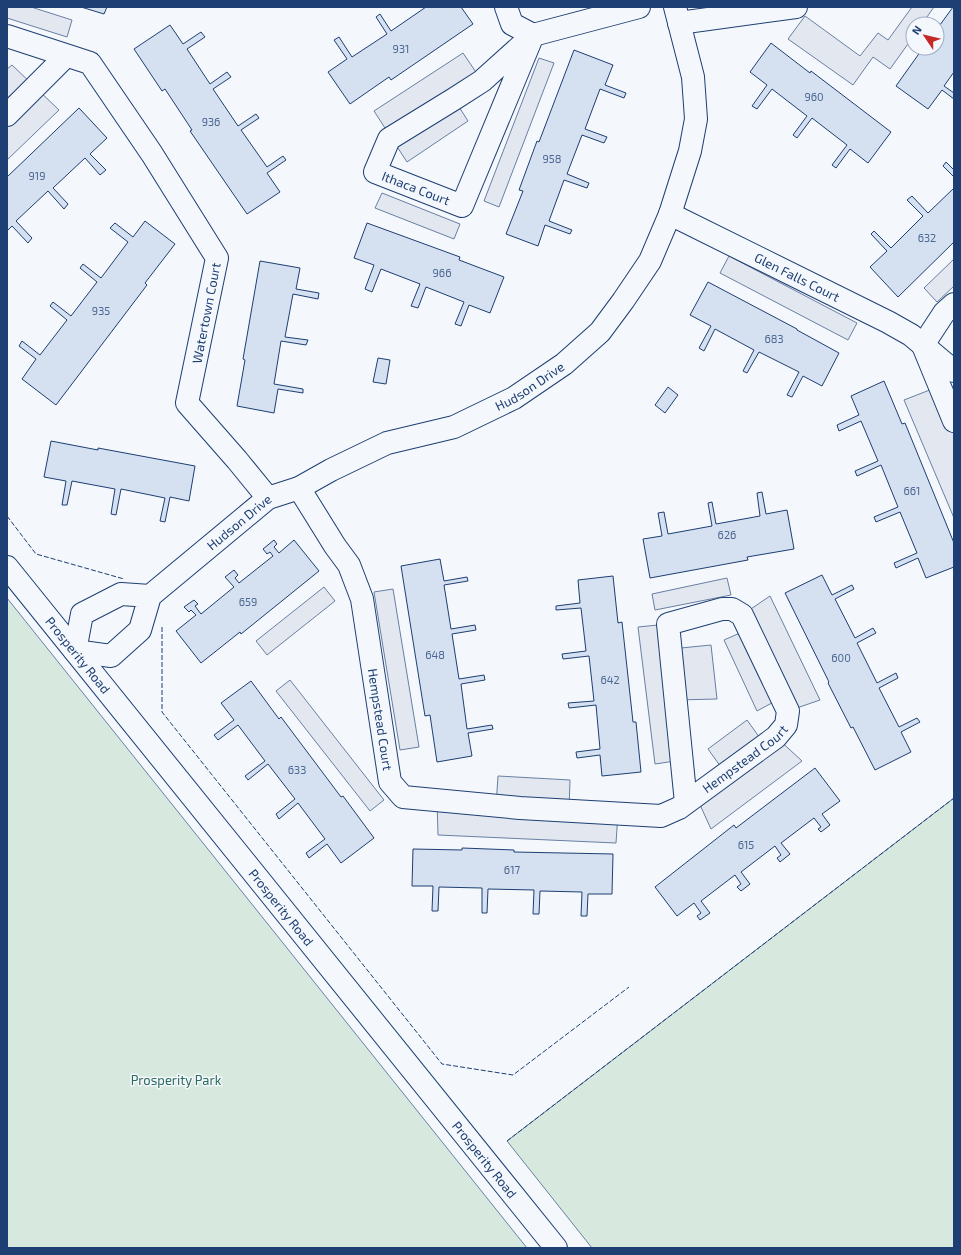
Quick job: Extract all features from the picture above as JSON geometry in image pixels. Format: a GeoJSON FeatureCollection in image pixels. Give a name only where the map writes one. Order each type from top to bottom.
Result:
{"type":"FeatureCollection","features":[{"type":"Feature","properties":{"kind":"street"},"geometry":{"type":"LineString","coordinates":[[506,7],[512,24],[533,35]]}},
{"type":"Feature","properties":{"kind":"street","name":"Ithaca Court"},"geometry":{"type":"LineString","coordinates":[[533,35],[462,206],[375,172],[389,138],[454,100],[482,81],[533,35],[640,7]]}},
{"type":"Feature","properties":{"kind":"street"},"geometry":{"type":"LineString","coordinates":[[677,15],[796,7]]}},
{"type":"Feature","properties":{"kind":"street","name":"Hudson Drive"},"geometry":{"type":"LineString","coordinates":[[150,596],[268,498],[299,488],[331,470],[386,443],[454,427],[514,398],[564,364],[600,332],[650,261],[670,214],[690,151],[696,119],[693,77],[677,15]]}},
{"type":"Feature","properties":{"kind":"street","name":"Watertown Court"},"geometry":{"type":"LineString","coordinates":[[7,36],[90,64],[152,154],[218,258],[187,403],[268,498]]}},
{"type":"Feature","properties":{"kind":"street"},"geometry":{"type":"LineString","coordinates":[[7,115],[66,56]]}},
{"type":"Feature","properties":{"kind":"street","name":"Glen Falls Court"},"geometry":{"type":"LineString","coordinates":[[670,214],[888,322],[911,335],[954,371]]}},
{"type":"Feature","properties":{"kind":"street"},"geometry":{"type":"LineString","coordinates":[[954,304],[944,313],[923,345],[954,421]]}},
{"type":"Feature","properties":{"kind":"street","name":"Hempstead Court"},"geometry":{"type":"LineString","coordinates":[[299,488],[335,546],[349,565],[362,599],[390,782],[403,797],[520,808],[661,816],[679,808],[686,803],[776,737],[786,725],[788,711],[742,615],[732,609],[722,609],[668,624],[686,803]]}},
{"type":"Feature","properties":{"kind":"street","name":"Prosperity Road"},"geometry":{"type":"LineString","coordinates":[[7,567],[556,1248]]}},
{"type":"Feature","properties":{"kind":"street"},"geometry":{"type":"LineString","coordinates":[[121,594],[150,596],[140,630],[112,656],[75,651],[82,614],[121,594]]}},
{"type":"Feature","properties":{"kind":"green space","name":"Prosperity Park"},"geometry":{"type":"Polygon","coordinates":[[[7,598],[527,1248],[7,1248],[7,598]]]}},
{"type":"Feature","properties":{"kind":"green space"},"geometry":{"type":"Polygon","coordinates":[[[954,798],[954,1248],[592,1248],[507,1141],[954,798]]]}},
{"type":"Feature","properties":{"kind":"shaded area"},"geometry":{"type":"Polygon","coordinates":[[[7,7],[31,7],[72,20],[67,37],[7,18],[7,7]]]}},
{"type":"Feature","properties":{"kind":"shaded area"},"geometry":{"type":"Polygon","coordinates":[[[912,7],[934,7],[928,16],[905,16],[912,7]]]}},
{"type":"Feature","properties":{"kind":"shaded area"},"geometry":{"type":"Polygon","coordinates":[[[805,16],[860,56],[878,33],[888,40],[905,17],[905,48],[890,69],[873,57],[853,85],[788,39],[805,16]]]}},
{"type":"Feature","properties":{"kind":"shaded area"},"geometry":{"type":"Polygon","coordinates":[[[463,53],[482,81],[454,99],[468,121],[407,162],[374,111],[463,53]]]}},
{"type":"Feature","properties":{"kind":"shaded area"},"geometry":{"type":"Polygon","coordinates":[[[539,58],[554,63],[499,207],[484,201],[539,58]]]}},
{"type":"Feature","properties":{"kind":"shaded area"},"geometry":{"type":"Polygon","coordinates":[[[12,65],[59,110],[7,160],[7,69],[12,65]]]}},
{"type":"Feature","properties":{"kind":"shaded area"},"geometry":{"type":"Polygon","coordinates":[[[382,193],[460,224],[454,239],[375,208],[382,193]]]}},
{"type":"Feature","properties":{"kind":"shaded area"},"geometry":{"type":"Polygon","coordinates":[[[729,256],[857,323],[848,340],[720,273],[729,256]]]}},
{"type":"Feature","properties":{"kind":"shaded area"},"geometry":{"type":"Polygon","coordinates":[[[954,259],[954,286],[937,302],[924,288],[954,259]]]}},
{"type":"Feature","properties":{"kind":"shaded area"},"geometry":{"type":"Polygon","coordinates":[[[940,386],[954,421],[954,518],[904,400],[940,386]]]}},
{"type":"Feature","properties":{"kind":"shaded area"},"geometry":{"type":"Polygon","coordinates":[[[727,578],[731,595],[655,610],[652,594],[727,578]]]}},
{"type":"Feature","properties":{"kind":"shaded area"},"geometry":{"type":"Polygon","coordinates":[[[324,587],[335,601],[267,655],[256,641],[324,587]]]}},
{"type":"Feature","properties":{"kind":"shaded area"},"geometry":{"type":"Polygon","coordinates":[[[393,589],[419,747],[400,750],[374,592],[393,589]]]}},
{"type":"Feature","properties":{"kind":"shaded area"},"geometry":{"type":"Polygon","coordinates":[[[770,596],[820,700],[788,711],[781,698],[757,711],[724,640],[749,629],[742,615],[770,596]]]}},
{"type":"Feature","properties":{"kind":"shaded area"},"geometry":{"type":"Polygon","coordinates":[[[668,624],[671,649],[711,645],[717,699],[676,700],[682,760],[655,764],[638,627],[668,624]]]}},
{"type":"Feature","properties":{"kind":"shaded area"},"geometry":{"type":"Polygon","coordinates":[[[290,680],[384,800],[370,811],[276,691],[290,680]]]}},
{"type":"Feature","properties":{"kind":"shaded area"},"geometry":{"type":"Polygon","coordinates":[[[747,720],[765,745],[776,737],[802,761],[711,829],[696,796],[726,774],[708,749],[747,720]]]}},
{"type":"Feature","properties":{"kind":"shaded area"},"geometry":{"type":"Polygon","coordinates":[[[498,776],[570,780],[569,810],[618,813],[616,843],[438,835],[437,800],[496,806],[498,776]]]}},
{"type":"Feature","properties":{"kind":"building"},"geometry":{"type":"Polygon","coordinates":[[[81,7],[107,7],[104,14],[81,7]]]}},
{"type":"Feature","properties":{"kind":"building"},"geometry":{"type":"Polygon","coordinates":[[[426,7],[461,7],[473,24],[391,80],[389,77],[350,104],[328,72],[347,59],[334,40],[339,37],[352,57],[387,34],[376,17],[380,14],[391,31],[426,7]]]}},
{"type":"Feature","properties":{"kind":"building"},"geometry":{"type":"Polygon","coordinates":[[[954,7],[954,72],[944,86],[954,93],[954,99],[942,90],[928,109],[896,86],[917,56],[945,56],[945,18],[954,7]]]}},
{"type":"Feature","properties":{"kind":"building"},"geometry":{"type":"Polygon","coordinates":[[[170,25],[183,44],[201,32],[205,37],[187,49],[210,84],[227,72],[231,77],[213,89],[238,126],[256,114],[259,118],[241,130],[267,167],[283,156],[286,160],[267,173],[280,192],[247,214],[190,131],[192,130],[165,89],[162,91],[134,49],[170,25]]]}},
{"type":"Feature","properties":{"kind":"building"},"geometry":{"type":"Polygon","coordinates":[[[771,43],[810,73],[811,71],[891,132],[868,163],[850,149],[836,168],[832,165],[847,145],[812,118],[797,138],[793,135],[807,116],[772,89],[757,109],[752,106],[767,85],[750,72],[771,43]]]}},
{"type":"Feature","properties":{"kind":"building"},"geometry":{"type":"Polygon","coordinates":[[[574,50],[613,65],[605,85],[626,93],[624,98],[600,89],[585,129],[607,137],[604,143],[582,135],[567,174],[589,183],[587,188],[564,180],[549,221],[572,230],[570,234],[545,225],[538,246],[506,234],[523,191],[519,190],[537,141],[539,142],[574,50]]]}},
{"type":"Feature","properties":{"kind":"building"},"geometry":{"type":"Polygon","coordinates":[[[79,108],[107,138],[90,154],[106,170],[100,175],[85,158],[53,188],[68,204],[64,209],[48,191],[16,221],[32,238],[28,243],[12,226],[7,231],[7,177],[79,108]]]}},
{"type":"Feature","properties":{"kind":"building"},"geometry":{"type":"Polygon","coordinates":[[[946,162],[954,170],[954,177],[943,166],[946,162]]]}},
{"type":"Feature","properties":{"kind":"building"},"geometry":{"type":"Polygon","coordinates":[[[954,188],[954,242],[898,297],[870,267],[887,251],[871,234],[874,231],[891,248],[923,216],[907,200],[912,196],[928,213],[954,188]]]}},
{"type":"Feature","properties":{"kind":"building"},"geometry":{"type":"Polygon","coordinates":[[[145,221],[175,244],[145,283],[147,285],[56,405],[22,379],[36,359],[19,346],[22,341],[40,355],[67,320],[50,306],[53,302],[71,316],[97,282],[80,268],[83,264],[101,278],[128,242],[110,228],[115,223],[133,237],[145,221]]]}},
{"type":"Feature","properties":{"kind":"building"},"geometry":{"type":"Polygon","coordinates":[[[367,223],[460,257],[459,260],[504,277],[490,313],[469,305],[461,326],[455,324],[464,302],[426,287],[418,308],[411,306],[420,284],[381,269],[372,292],[365,289],[374,265],[354,258],[367,223]]]}},
{"type":"Feature","properties":{"kind":"building"},"geometry":{"type":"Polygon","coordinates":[[[260,261],[300,268],[296,289],[319,293],[318,299],[293,294],[285,337],[308,340],[306,345],[281,341],[274,384],[303,389],[303,393],[278,389],[274,413],[237,406],[245,360],[243,359],[260,261]]]}},
{"type":"Feature","properties":{"kind":"building"},"geometry":{"type":"Polygon","coordinates":[[[708,282],[839,353],[822,386],[803,376],[792,397],[787,395],[799,372],[759,352],[747,373],[743,371],[754,350],[715,329],[704,351],[699,348],[711,326],[690,315],[708,282]]]}},
{"type":"Feature","properties":{"kind":"building"},"geometry":{"type":"Polygon","coordinates":[[[378,358],[390,360],[386,384],[373,382],[378,358]]]}},
{"type":"Feature","properties":{"kind":"building"},"geometry":{"type":"Polygon","coordinates":[[[884,381],[902,424],[905,423],[954,543],[954,567],[926,578],[918,558],[896,568],[894,563],[917,553],[900,512],[876,522],[874,517],[898,507],[881,465],[857,476],[855,471],[878,461],[861,421],[839,431],[837,425],[859,415],[851,396],[884,381]]]}},
{"type":"Feature","properties":{"kind":"building"},"geometry":{"type":"Polygon","coordinates":[[[668,387],[678,395],[665,413],[655,405],[668,387]]]}},
{"type":"Feature","properties":{"kind":"building"},"geometry":{"type":"Polygon","coordinates":[[[51,441],[195,466],[189,501],[170,497],[165,522],[160,521],[165,498],[121,489],[116,515],[111,514],[115,489],[72,481],[67,505],[62,505],[66,481],[44,477],[51,441]]]}},
{"type":"Feature","properties":{"kind":"building"},"geometry":{"type":"Polygon","coordinates":[[[762,492],[766,514],[787,510],[794,549],[747,557],[748,560],[650,578],[643,539],[662,536],[658,513],[664,512],[668,534],[712,526],[708,503],[712,502],[716,524],[760,516],[757,493],[762,492]]]}},
{"type":"Feature","properties":{"kind":"building"},"geometry":{"type":"Polygon","coordinates":[[[274,540],[277,544],[274,547],[279,553],[294,540],[319,571],[241,634],[240,632],[201,663],[176,631],[196,615],[191,610],[189,612],[184,607],[194,600],[198,604],[195,606],[201,614],[234,587],[225,577],[234,570],[238,575],[235,578],[239,583],[273,556],[270,552],[267,554],[263,549],[274,540]]]}},
{"type":"Feature","properties":{"kind":"building"},"geometry":{"type":"Polygon","coordinates":[[[440,559],[444,581],[467,577],[468,581],[444,585],[451,629],[475,625],[476,630],[452,634],[459,679],[484,675],[485,680],[461,684],[467,729],[492,725],[493,729],[468,733],[472,756],[437,762],[430,715],[425,716],[401,566],[440,559]]]}},
{"type":"Feature","properties":{"kind":"building"},"geometry":{"type":"Polygon","coordinates":[[[822,575],[832,595],[852,585],[854,589],[835,599],[855,638],[873,628],[876,633],[857,643],[877,683],[896,673],[898,678],[879,688],[899,727],[917,718],[920,722],[901,732],[911,752],[875,770],[828,683],[829,682],[785,593],[822,575]]]}},
{"type":"Feature","properties":{"kind":"building"},"geometry":{"type":"Polygon","coordinates":[[[613,576],[618,623],[622,622],[633,722],[636,722],[641,772],[602,776],[600,755],[577,758],[576,752],[600,749],[596,705],[569,708],[568,703],[594,701],[589,656],[563,659],[562,654],[586,651],[581,608],[556,610],[556,606],[580,603],[578,580],[613,576]]]}},
{"type":"Feature","properties":{"kind":"building"},"geometry":{"type":"Polygon","coordinates":[[[251,681],[279,719],[281,717],[341,797],[343,796],[374,838],[341,863],[327,844],[309,858],[306,853],[325,839],[298,803],[279,819],[276,814],[295,799],[268,764],[248,780],[245,776],[265,761],[238,725],[218,740],[214,735],[234,720],[221,703],[251,681]]]}},
{"type":"Feature","properties":{"kind":"building"},"geometry":{"type":"Polygon","coordinates":[[[815,768],[840,801],[822,814],[830,825],[821,832],[818,829],[821,827],[814,818],[781,843],[790,854],[780,862],[777,858],[781,855],[775,846],[741,872],[750,884],[741,891],[737,887],[741,884],[735,875],[701,901],[710,913],[700,920],[697,916],[701,913],[694,903],[677,916],[655,887],[734,825],[736,828],[815,768]]]}},
{"type":"Feature","properties":{"kind":"building"},"geometry":{"type":"Polygon","coordinates":[[[462,848],[514,850],[514,852],[613,854],[612,894],[588,894],[587,916],[581,916],[582,892],[540,891],[539,914],[533,914],[534,890],[488,889],[487,913],[482,913],[482,888],[439,887],[438,911],[432,911],[433,886],[412,886],[413,849],[462,850],[462,848]]]}},
{"type":"Feature","properties":{"kind":"fence"},"geometry":{"type":"LineString","coordinates":[[7,516],[36,554],[124,579]]}},
{"type":"Feature","properties":{"kind":"fence"},"geometry":{"type":"LineString","coordinates":[[162,627],[162,712],[442,1064],[513,1075],[629,987]]}},
{"type":"Feature","properties":{"kind":"fence"},"geometry":{"type":"LineString","coordinates":[[507,1141],[954,798]]}}]}
